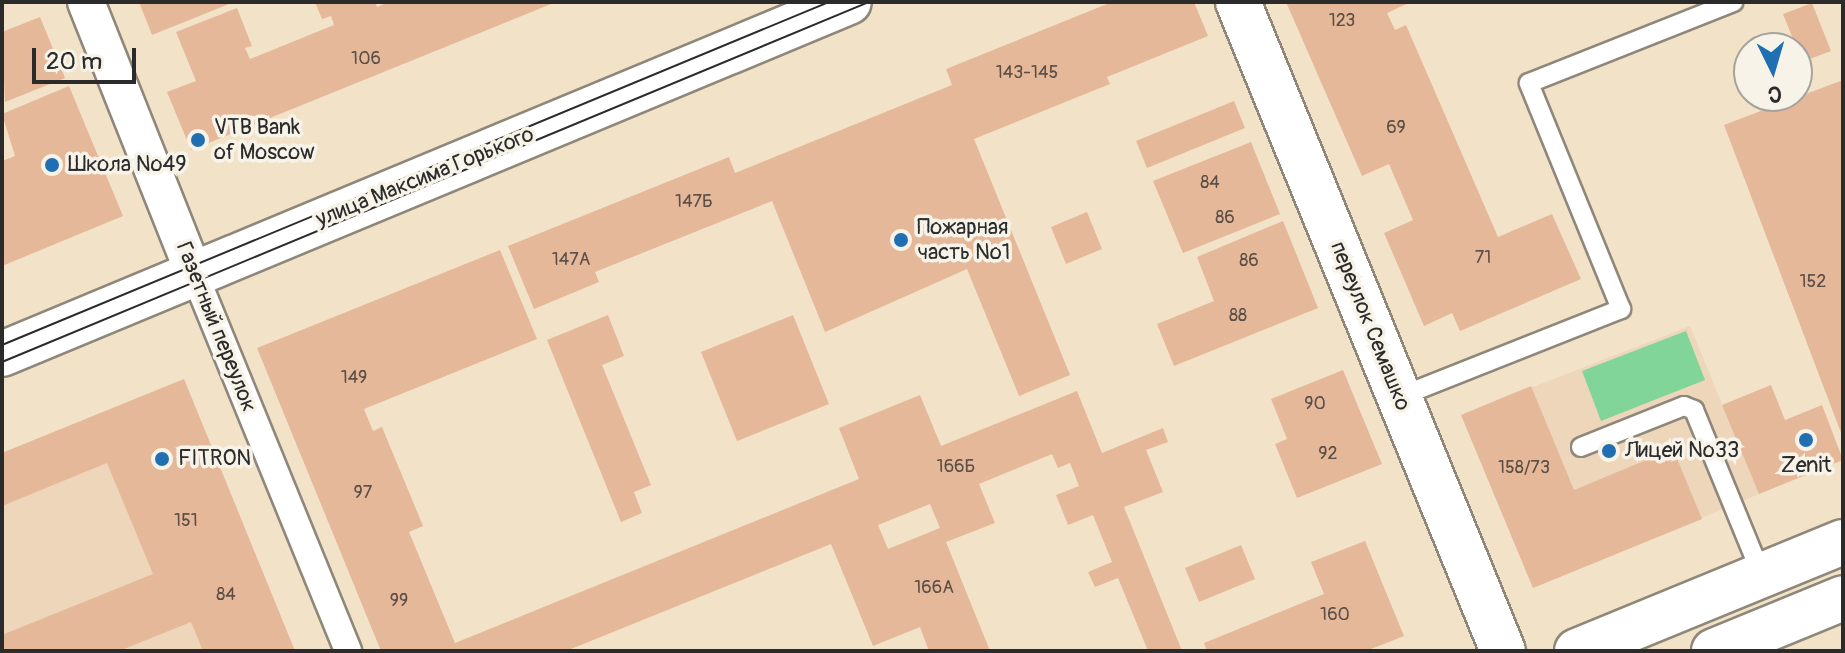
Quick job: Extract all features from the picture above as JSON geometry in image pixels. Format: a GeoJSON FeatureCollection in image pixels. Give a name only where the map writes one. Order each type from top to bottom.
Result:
{"type":"FeatureCollection","features":[{"type":"Feature","properties":{"kind":"main road","name":"улица Максима Горького"},"geometry":{"type":"LineString","coordinates":[[2,354],[849,2]]}},
{"type":"Feature","properties":{"kind":"main road","name":"переулок Семашко"},"geometry":{"type":"LineString","coordinates":[[1238,2],[1503,651]]}},
{"type":"Feature","properties":{"kind":"main road"},"geometry":{"type":"LineString","coordinates":[[1577,651],[1843,542]]}},
{"type":"Feature","properties":{"kind":"main road"},"geometry":{"type":"LineString","coordinates":[[1714,651],[1843,598]]}},
{"type":"Feature","properties":{"kind":"street","name":"Газетный переулок"},"geometry":{"type":"LineString","coordinates":[[86,2],[348,651]]}},
{"type":"Feature","properties":{"kind":"lane"},"geometry":{"type":"LineString","coordinates":[[1399,397],[1621,309],[1529,83],[1734,2]]}},
{"type":"Feature","properties":{"kind":"lane"},"geometry":{"type":"LineString","coordinates":[[1581,447],[1684,406],[1694,410],[1762,576]]}},
{"type":"Feature","properties":{"kind":"shaded area","name":"Лицей №33"},"geometry":{"type":"Polygon","coordinates":[[[1690,326],[1759,494],[1533,588],[1461,415],[1690,326]]]}},
{"type":"Feature","properties":{"kind":"shaded area"},"geometry":{"type":"Polygon","coordinates":[[[184,379],[295,651],[2,651],[2,453],[184,379]]]}},
{"type":"Feature","properties":{"kind":"green space"},"geometry":{"type":"Polygon","coordinates":[[[1686,331],[1705,380],[1601,421],[1582,371],[1686,331]]]}},
{"type":"Feature","properties":{"kind":"building"},"geometry":{"type":"Polygon","coordinates":[[[139,2],[234,2],[152,35],[139,2]]]}},
{"type":"Feature","properties":{"kind":"building"},"geometry":{"type":"Polygon","coordinates":[[[315,2],[375,2],[377,7],[389,2],[556,2],[191,150],[167,92],[196,81],[176,32],[237,8],[252,46],[245,48],[250,59],[334,25],[331,16],[322,19],[315,2]]]}},
{"type":"Feature","properties":{"kind":"building"},"geometry":{"type":"Polygon","coordinates":[[[1112,2],[1194,2],[1208,36],[1107,77],[1110,84],[974,139],[1070,375],[1019,396],[967,269],[825,332],[772,201],[595,272],[599,282],[534,309],[508,246],[729,157],[735,173],[952,85],[946,69],[1112,2]]]}},
{"type":"Feature","properties":{"kind":"building"},"geometry":{"type":"Polygon","coordinates":[[[1286,2],[1411,2],[1387,13],[1395,30],[1406,25],[1498,237],[1552,214],[1581,279],[1460,331],[1452,313],[1424,326],[1384,233],[1413,220],[1389,164],[1362,176],[1286,2]]]}},
{"type":"Feature","properties":{"kind":"building"},"geometry":{"type":"Polygon","coordinates":[[[1812,3],[1831,51],[1813,58],[1813,32],[1790,32],[1783,14],[1812,3]]]}},
{"type":"Feature","properties":{"kind":"building"},"geometry":{"type":"Polygon","coordinates":[[[40,17],[65,78],[5,102],[2,32],[40,17]]]}},
{"type":"Feature","properties":{"kind":"building"},"geometry":{"type":"Polygon","coordinates":[[[1843,80],[1843,438],[1724,125],[1758,112],[1813,112],[1813,91],[1843,80]]]}},
{"type":"Feature","properties":{"kind":"building","name":"Школа №49"},"geometry":{"type":"Polygon","coordinates":[[[69,86],[123,216],[2,266],[2,161],[15,156],[2,114],[69,86]]]}},
{"type":"Feature","properties":{"kind":"building"},"geometry":{"type":"Polygon","coordinates":[[[1234,101],[1245,128],[1147,168],[1136,141],[1234,101]]]}},
{"type":"Feature","properties":{"kind":"building"},"geometry":{"type":"Polygon","coordinates":[[[1251,142],[1280,214],[1183,253],[1153,181],[1251,142]]]}},
{"type":"Feature","properties":{"kind":"building"},"geometry":{"type":"Polygon","coordinates":[[[1087,212],[1102,249],[1066,264],[1051,227],[1087,212]]]}},
{"type":"Feature","properties":{"kind":"building"},"geometry":{"type":"Polygon","coordinates":[[[1283,221],[1318,308],[1174,366],[1157,324],[1214,301],[1197,257],[1283,221]]]}},
{"type":"Feature","properties":{"kind":"building"},"geometry":{"type":"Polygon","coordinates":[[[500,250],[537,339],[364,409],[373,431],[382,427],[423,526],[409,532],[455,643],[859,479],[839,428],[920,395],[941,446],[1077,391],[1102,453],[1163,428],[1168,442],[1146,450],[1163,492],[1124,507],[1182,651],[1148,651],[1118,578],[1095,587],[1088,572],[1112,562],[1093,515],[1068,525],[1056,495],[1079,486],[1070,463],[1058,468],[1052,454],[979,484],[995,523],[946,542],[990,651],[929,651],[920,627],[873,646],[831,544],[566,651],[381,651],[257,348],[500,250]],[[930,504],[878,525],[888,549],[940,528],[930,504]]]}},
{"type":"Feature","properties":{"kind":"building"},"geometry":{"type":"Polygon","coordinates":[[[608,315],[624,356],[602,365],[651,485],[634,492],[642,513],[621,522],[547,340],[608,315]]]}},
{"type":"Feature","properties":{"kind":"building"},"geometry":{"type":"Polygon","coordinates":[[[793,315],[829,404],[737,441],[701,352],[793,315]]]}},
{"type":"Feature","properties":{"kind":"building"},"geometry":{"type":"Polygon","coordinates":[[[1343,370],[1382,464],[1297,498],[1275,444],[1287,439],[1271,399],[1343,370]]]}},
{"type":"Feature","properties":{"kind":"building"},"geometry":{"type":"Polygon","coordinates":[[[184,379],[295,651],[203,651],[191,622],[119,651],[2,651],[2,635],[153,574],[107,463],[2,506],[2,453],[184,379]]]}},
{"type":"Feature","properties":{"kind":"building"},"geometry":{"type":"Polygon","coordinates":[[[1771,385],[1785,420],[1822,405],[1843,460],[1759,494],[1722,405],[1771,385]]]}},
{"type":"Feature","properties":{"kind":"building"},"geometry":{"type":"Polygon","coordinates":[[[1531,386],[1574,490],[1673,449],[1702,519],[1533,588],[1461,415],[1531,386]]]}},
{"type":"Feature","properties":{"kind":"building"},"geometry":{"type":"Polygon","coordinates":[[[1365,541],[1404,636],[1366,651],[1207,651],[1204,643],[1324,594],[1311,562],[1365,541]]]}},
{"type":"Feature","properties":{"kind":"building"},"geometry":{"type":"Polygon","coordinates":[[[1241,545],[1255,579],[1199,602],[1185,568],[1241,545]]]}},
{"type":"Feature","properties":{"kind":"tram line"},"geometry":{"type":"LineString","coordinates":[[2,345],[829,2]]}},
{"type":"Feature","properties":{"kind":"tram line"},"geometry":{"type":"LineString","coordinates":[[2,362],[869,2]]}},
{"type":"Feature","properties":{"kind":"place","name":"VTB Bank of Moscow"},"geometry":{"type":"Point","coordinates":[198,140]}},
{"type":"Feature","properties":{"kind":"place","name":"Школа №49"},"geometry":{"type":"Point","coordinates":[52,165]}},
{"type":"Feature","properties":{"kind":"place","name":"Пожарная часть №1"},"geometry":{"type":"Point","coordinates":[901,240]}},
{"type":"Feature","properties":{"kind":"place","name":"Zenit"},"geometry":{"type":"Point","coordinates":[1806,440]}},
{"type":"Feature","properties":{"kind":"place","name":"Лицей №33"},"geometry":{"type":"Point","coordinates":[1609,451]}},
{"type":"Feature","properties":{"kind":"place","name":"FITRON"},"geometry":{"type":"Point","coordinates":[162,459]}}]}
